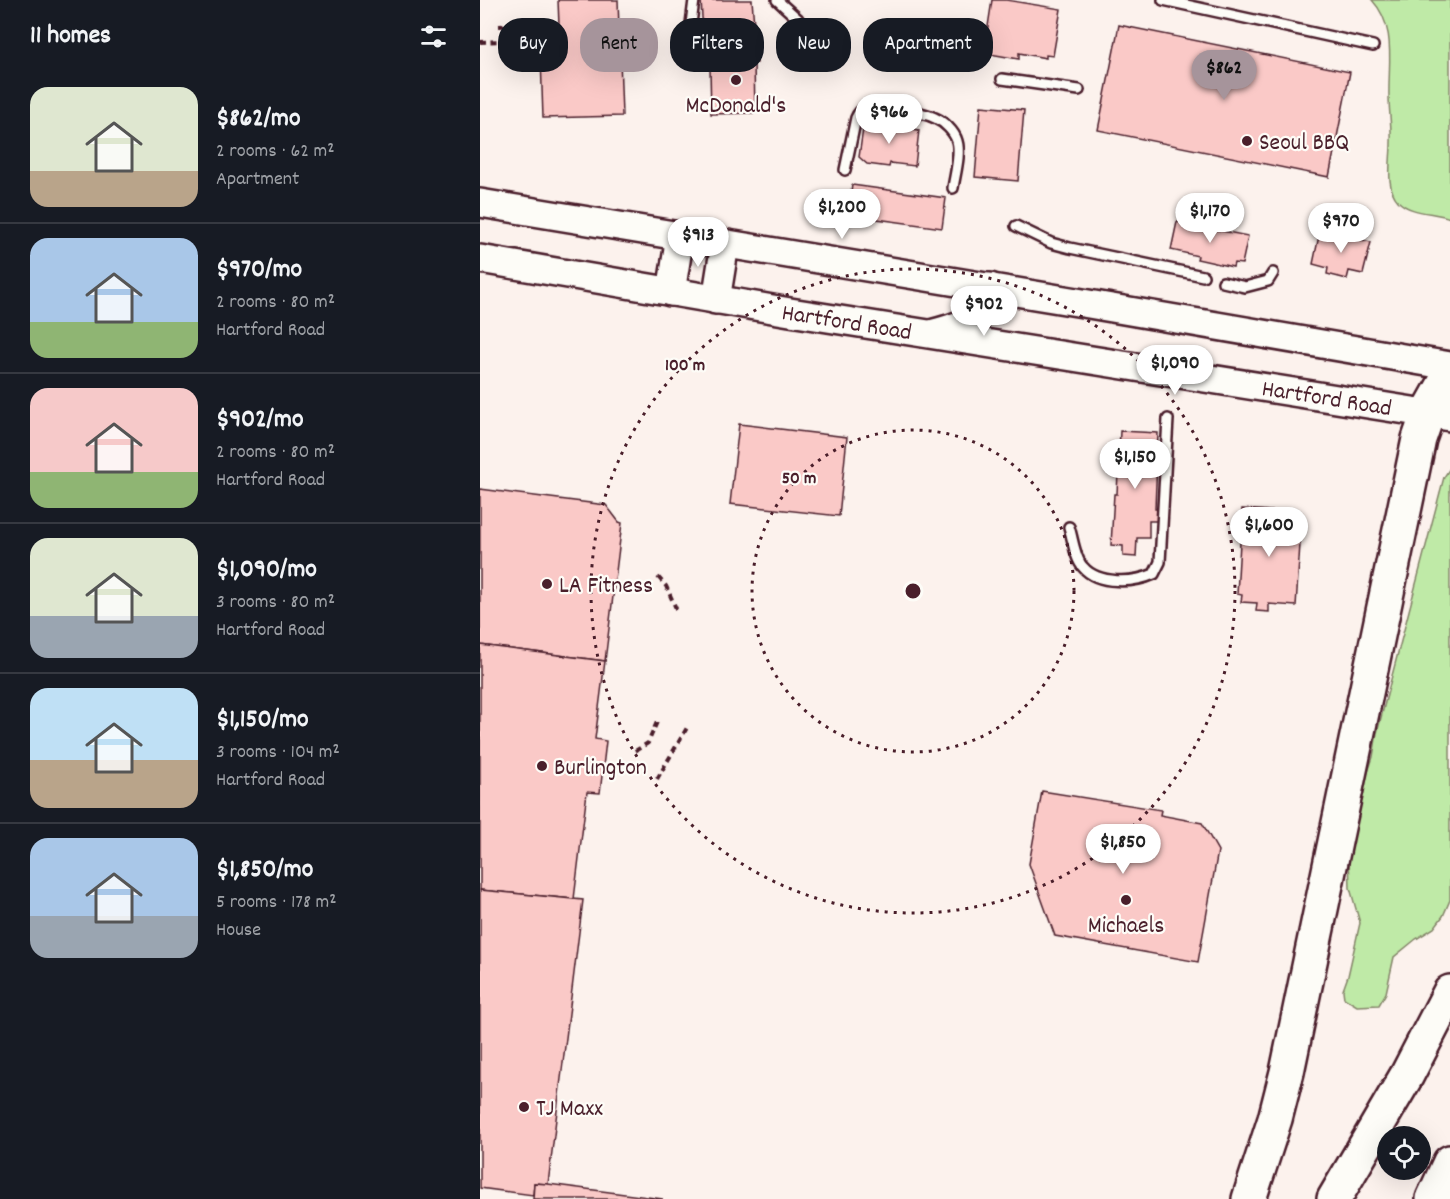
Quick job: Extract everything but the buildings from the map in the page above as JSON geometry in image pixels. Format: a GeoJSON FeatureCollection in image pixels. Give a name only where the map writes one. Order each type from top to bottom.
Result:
{"type":"FeatureCollection","features":[{"type":"Feature","properties":{"kind":"highway"},"geometry":{"type":"LineString","coordinates":[[1250,1199],[1287,1072],[1419,439],[1439,415],[1450,374]]}},
{"type":"Feature","properties":{"kind":"highway"},"geometry":{"type":"LineString","coordinates":[[1334,1199],[1407,1075],[1450,992]]}},
{"type":"Feature","properties":{"kind":"highway"},"geometry":{"type":"LineString","coordinates":[[1433,1199],[1450,1162]]}},
{"type":"Feature","properties":{"kind":"main road"},"geometry":{"type":"LineString","coordinates":[[480,203],[1450,366]]}},
{"type":"Feature","properties":{"kind":"main road"},"geometry":{"type":"LineString","coordinates":[[671,292],[680,237]]}},
{"type":"Feature","properties":{"kind":"main road"},"geometry":{"type":"LineString","coordinates":[[716,300],[725,244]]}},
{"type":"Feature","properties":{"kind":"main road","name":"Hartford Road"},"geometry":{"type":"LineString","coordinates":[[480,259],[716,300],[1439,415]]}},
{"type":"Feature","properties":{"kind":"main road"},"geometry":{"type":"LineString","coordinates":[[930,334],[960,325],[975,315],[984,304],[990,287]]}},
{"type":"Feature","properties":{"kind":"lane"},"geometry":{"type":"LineString","coordinates":[[692,18],[694,0]]}},
{"type":"Feature","properties":{"kind":"lane"},"geometry":{"type":"LineString","coordinates":[[1163,0],[1373,46]]}},
{"type":"Feature","properties":{"kind":"lane"},"geometry":{"type":"LineString","coordinates":[[781,2],[797,18]]}},
{"type":"Feature","properties":{"kind":"lane"},"geometry":{"type":"LineString","coordinates":[[1002,79],[1078,90]]}},
{"type":"Feature","properties":{"kind":"lane"},"geometry":{"type":"LineString","coordinates":[[845,170],[856,118],[860,111],[872,106],[889,108],[933,117],[946,125],[954,134],[958,142],[953,188]]}},
{"type":"Feature","properties":{"kind":"lane"},"geometry":{"type":"LineString","coordinates":[[1016,226],[1051,243],[1203,276]]}},
{"type":"Feature","properties":{"kind":"lane"},"geometry":{"type":"LineString","coordinates":[[1223,282],[1245,287],[1268,281],[1273,273]]}},
{"type":"Feature","properties":{"kind":"lane"},"geometry":{"type":"LineString","coordinates":[[1069,527],[1081,566],[1095,577],[1142,579],[1154,574],[1160,562],[1168,419]]}},
{"type":"Feature","properties":{"kind":"path"},"geometry":{"type":"LineString","coordinates":[[480,42],[498,41]]}},
{"type":"Feature","properties":{"kind":"path"},"geometry":{"type":"LineString","coordinates":[[658,577],[666,586],[678,613]]}},
{"type":"Feature","properties":{"kind":"path"},"geometry":{"type":"LineString","coordinates":[[635,751],[648,743],[657,722]]}},
{"type":"Feature","properties":{"kind":"path"},"geometry":{"type":"LineString","coordinates":[[657,779],[688,726]]}},
{"type":"Feature","properties":{"kind":"green space"},"geometry":{"type":"Polygon","coordinates":[[[1372,0],[1450,0],[1450,218],[1409,208],[1398,201],[1391,189],[1390,46],[1385,22],[1372,0]]]}},
{"type":"Feature","properties":{"kind":"green space"},"geometry":{"type":"Polygon","coordinates":[[[1450,468],[1450,900],[1443,916],[1434,928],[1394,957],[1386,993],[1379,1005],[1357,1006],[1344,998],[1343,990],[1360,923],[1350,888],[1349,857],[1360,796],[1373,757],[1377,733],[1444,477],[1450,468]]]}},
{"type":"Feature","properties":{"kind":"place","name":"McDonald's"},"geometry":{"type":"Point","coordinates":[736,80]}},
{"type":"Feature","properties":{"kind":"place","name":"Seoul BBQ"},"geometry":{"type":"Point","coordinates":[1247,141]}},
{"type":"Feature","properties":{"kind":"place","name":"LA Fitness"},"geometry":{"type":"Point","coordinates":[547,584]}},
{"type":"Feature","properties":{"kind":"place","name":"Burlington"},"geometry":{"type":"Point","coordinates":[542,766]}},
{"type":"Feature","properties":{"kind":"place","name":"Michaels"},"geometry":{"type":"Point","coordinates":[1126,900]}},
{"type":"Feature","properties":{"kind":"place","name":"TJ Maxx"},"geometry":{"type":"Point","coordinates":[524,1107]}}]}
